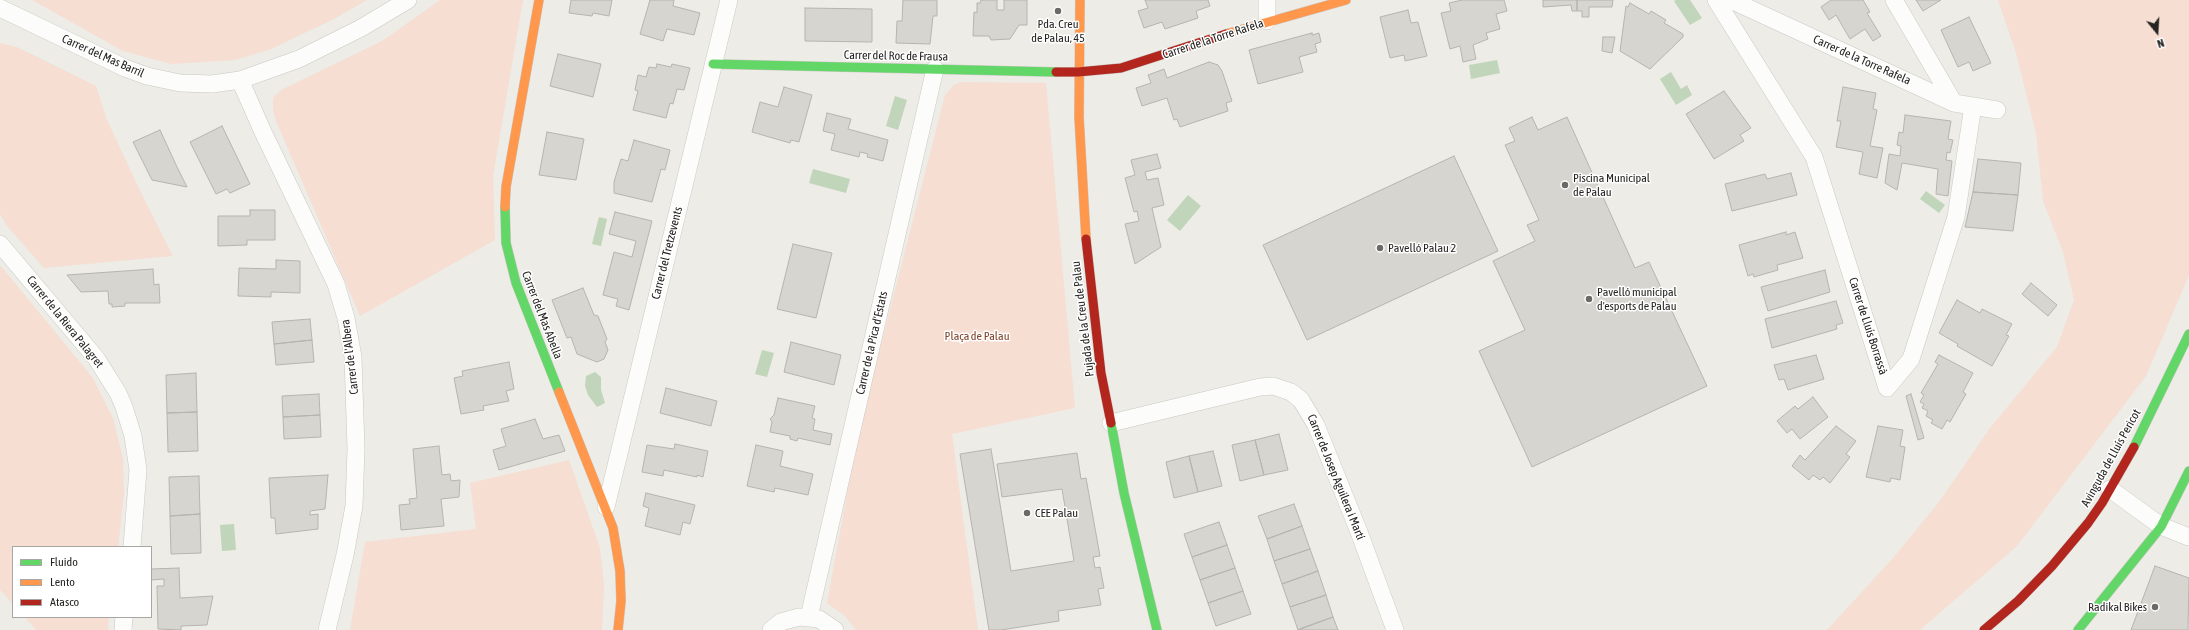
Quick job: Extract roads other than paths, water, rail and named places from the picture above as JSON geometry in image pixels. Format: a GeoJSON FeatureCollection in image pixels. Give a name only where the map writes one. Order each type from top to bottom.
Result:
{"type":"FeatureCollection","features":[{"type":"Feature","properties":{"kind":"street","name":"Carrer del Mas Barril"},"geometry":{"type":"LineString","coordinates":[[0,8],[125,68],[147,76],[180,83],[212,84],[240,80],[299,59],[361,28],[408,0]]}},
{"type":"Feature","properties":{"kind":"street","name":"Carrer del Mas Abella"},"geometry":{"type":"LineString","coordinates":[[539,0],[506,187],[504,215],[506,242],[516,283],[606,507],[616,542],[620,571],[621,600],[618,630]]}},
{"type":"Feature","properties":{"kind":"street","name":"Carrer del Tretzevents"},"geometry":{"type":"LineString","coordinates":[[606,507],[729,0]]}},
{"type":"Feature","properties":{"kind":"street","name":"Pujada de la Creu de Palau"},"geometry":{"type":"LineString","coordinates":[[1080,0],[1078,72],[1084,221],[1101,373],[1124,493],[1157,630]]}},
{"type":"Feature","properties":{"kind":"street"},"geometry":{"type":"LineString","coordinates":[[1266,0],[1267,21]]}},
{"type":"Feature","properties":{"kind":"street","name":"Carrer de la Torre Rafela"},"geometry":{"type":"LineString","coordinates":[[1078,72],[1121,68],[1267,21],[1346,0]]}},
{"type":"Feature","properties":{"kind":"street","name":"Carrer de Lluís Borrassà"},"geometry":{"type":"LineString","coordinates":[[1716,0],[1814,157],[1887,388],[1911,359],[1956,217],[1974,106]]}},
{"type":"Feature","properties":{"kind":"street","name":"Carrer de la Torre Rafela"},"geometry":{"type":"LineString","coordinates":[[1731,0],[1954,103],[1997,110]]}},
{"type":"Feature","properties":{"kind":"street"},"geometry":{"type":"LineString","coordinates":[[1894,0],[1954,103]]}},
{"type":"Feature","properties":{"kind":"street","name":"Carrer del Roc de Frausa"},"geometry":{"type":"LineString","coordinates":[[713,64],[1078,72]]}},
{"type":"Feature","properties":{"kind":"street","name":"Carrer de la Pica d'Estats"},"geometry":{"type":"LineString","coordinates":[[809,617],[935,69]]}},
{"type":"Feature","properties":{"kind":"street","name":"Carrer de l'Albera"},"geometry":{"type":"LineString","coordinates":[[240,80],[263,132],[336,284],[346,318],[353,357],[356,449],[354,506],[345,555],[327,630]]}},
{"type":"Feature","properties":{"kind":"street","name":"Carrer de la Riera Palagret"},"geometry":{"type":"LineString","coordinates":[[0,244],[96,358],[118,393],[133,436],[138,470],[132,546]]}},
{"type":"Feature","properties":{"kind":"street","name":"Avinguda de Lluís Pericot"},"geometry":{"type":"LineString","coordinates":[[1984,630],[2018,601],[2052,566],[2088,523],[2133,449],[2189,334]]}},
{"type":"Feature","properties":{"kind":"street","name":"Carrer de Josep Aguilera i Martí"},"geometry":{"type":"LineString","coordinates":[[1111,423],[1260,387],[1273,386],[1291,392],[1305,405],[1316,425],[1359,532],[1395,630]]}},
{"type":"Feature","properties":{"kind":"street"},"geometry":{"type":"LineString","coordinates":[[2078,630],[2108,595],[2161,526],[2189,471]]}},
{"type":"Feature","properties":{"kind":"street"},"geometry":{"type":"LineString","coordinates":[[2110,489],[2161,526],[2189,537]]}},
{"type":"Feature","properties":{"kind":"street"},"geometry":{"type":"LineString","coordinates":[[771,630],[790,618],[809,617],[823,622],[835,630]]}},
{"type":"Feature","properties":{"kind":"street"},"geometry":{"type":"LineString","coordinates":[[123,630],[124,618]]}},
{"type":"Feature","properties":{"kind":"place","name":"Pda. Creu de Palau, 45"},"geometry":{"type":"Point","coordinates":[1058,11]}},
{"type":"Feature","properties":{"kind":"place","name":"Piscina Municipal de Palau"},"geometry":{"type":"Point","coordinates":[1565,185]}},
{"type":"Feature","properties":{"kind":"place","name":"Pavelló Palau 2"},"geometry":{"type":"Point","coordinates":[1380,248]}},
{"type":"Feature","properties":{"kind":"place","name":"Pavelló municipal d'esports de Palau"},"geometry":{"type":"Point","coordinates":[1589,299]}},
{"type":"Feature","properties":{"kind":"place","name":"CEE Palau"},"geometry":{"type":"Point","coordinates":[1027,513]}},
{"type":"Feature","properties":{"kind":"place","name":"Radikal Bikes"},"geometry":{"type":"Point","coordinates":[2155,607]}},
{"type":"Feature","properties":{"kind":"park label","name":"Plaça de Palau"},"geometry":{"type":"Point","coordinates":[977,336]}}]}
